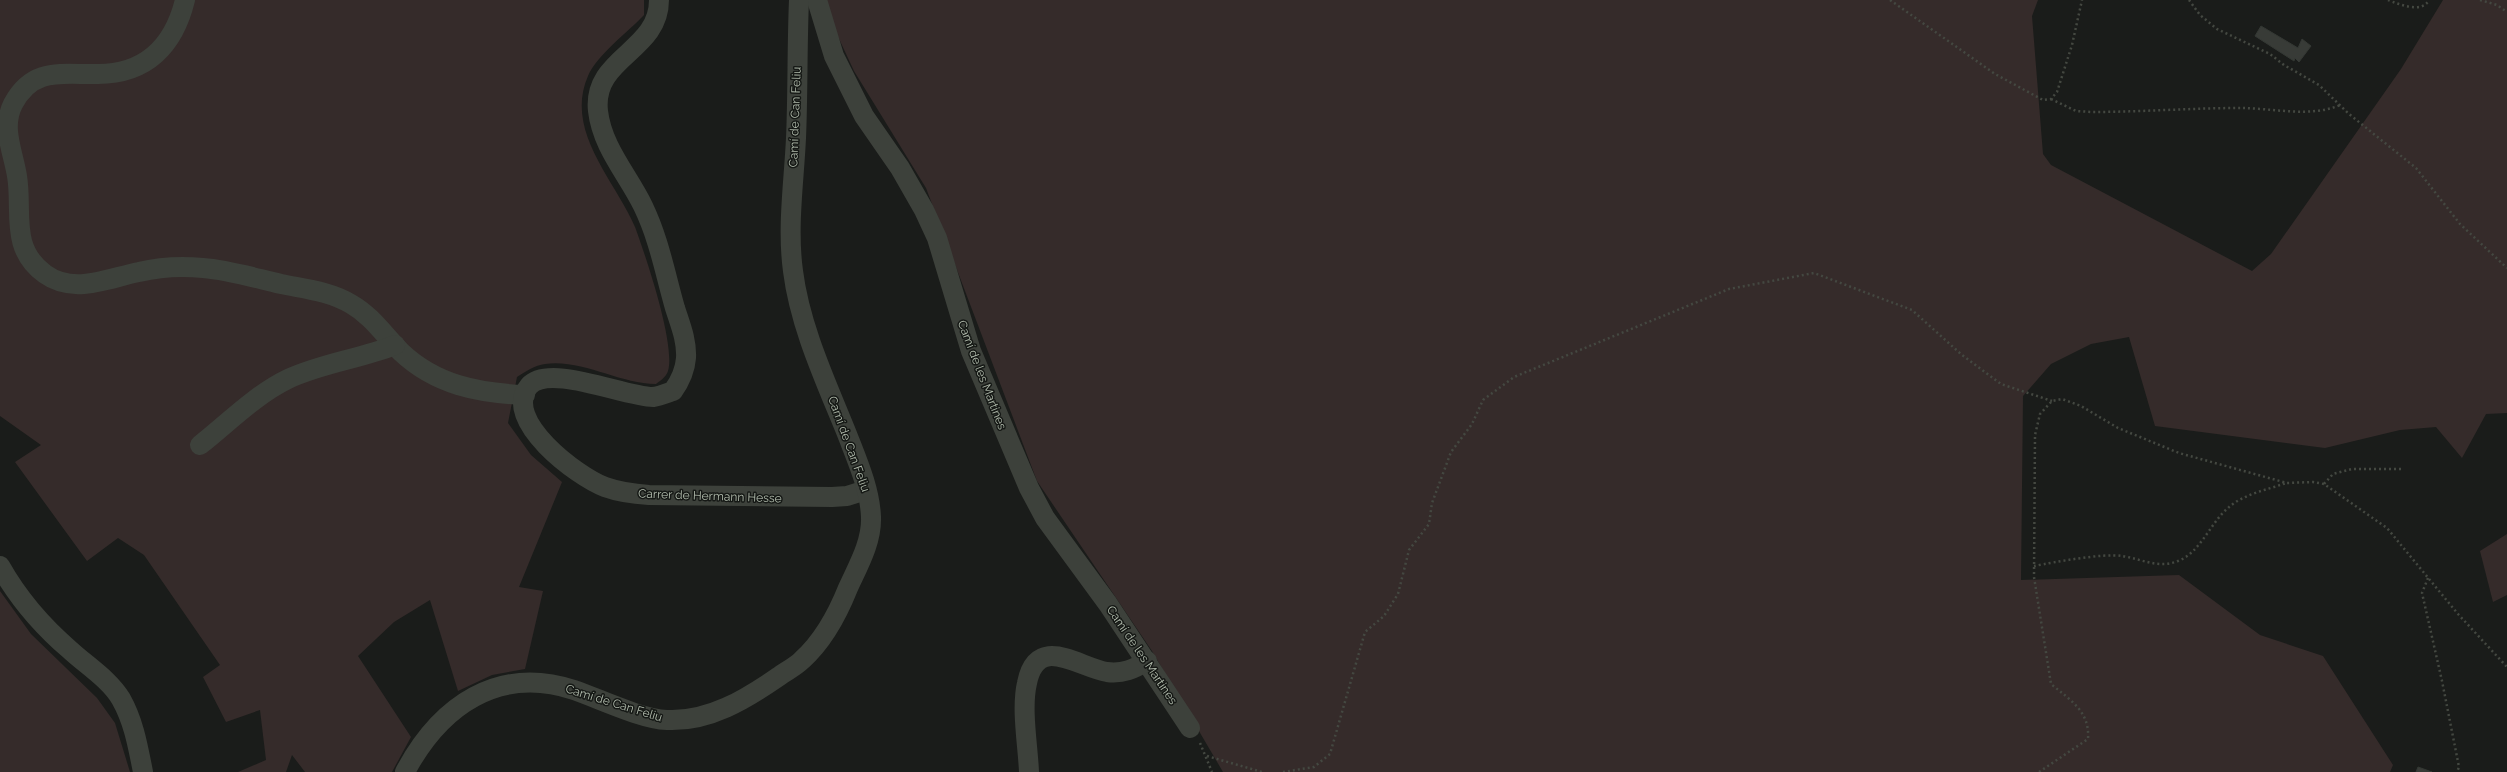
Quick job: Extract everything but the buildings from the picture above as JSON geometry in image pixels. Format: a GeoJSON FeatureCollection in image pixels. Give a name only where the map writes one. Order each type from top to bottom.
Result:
{"type":"FeatureCollection","features":[{"type":"Feature","properties":{"kind":"street"},"geometry":{"type":"LineString","coordinates":[[184,0],[175,32],[166,46],[146,61],[134,67],[109,74],[64,72],[50,74],[38,78],[26,86],[17,97],[8,116],[8,140],[17,177],[18,226],[27,253],[44,274],[73,284],[95,283],[140,271],[184,267],[230,272],[324,292],[339,297],[360,310],[378,324],[395,345],[424,370],[453,386],[498,393],[525,395],[530,385],[548,377],[562,378],[630,394],[654,397],[673,391],[684,371],[686,342],[662,254],[643,206],[610,148],[598,112],[599,86],[616,63],[650,32],[657,17],[659,0]]}},
{"type":"Feature","properties":{"kind":"street","name":"Camí de Can Feliu"},"geometry":{"type":"LineString","coordinates":[[405,772],[430,735],[466,699],[482,691],[510,684],[533,682],[570,689],[667,720],[716,712],[755,692],[801,662],[815,645],[845,596],[869,537],[871,518],[866,490],[855,456],[808,335],[793,274],[791,229],[796,141],[799,0]]}},
{"type":"Feature","properties":{"kind":"street","name":"Camí de les Martines"},"geometry":{"type":"LineString","coordinates":[[817,0],[834,56],[861,109],[900,168],[937,238],[971,351],[1029,488],[1046,518],[1147,661],[1190,728]]}},
{"type":"Feature","properties":{"kind":"street"},"geometry":{"type":"LineString","coordinates":[[200,445],[264,394],[286,380],[321,366],[395,345]]}},
{"type":"Feature","properties":{"kind":"street","name":"Carrer de Hermann Hesse"},"geometry":{"type":"LineString","coordinates":[[525,395],[526,418],[535,433],[562,460],[587,478],[626,493],[649,495],[808,498],[847,496],[866,490]]}},
{"type":"Feature","properties":{"kind":"street"},"geometry":{"type":"LineString","coordinates":[[0,566],[30,610],[55,637],[99,676],[120,698],[134,731],[143,772]]}},
{"type":"Feature","properties":{"kind":"street"},"geometry":{"type":"LineString","coordinates":[[1029,772],[1026,685],[1034,665],[1042,658],[1061,656],[1106,672],[1118,672],[1132,670],[1147,661]]}},
{"type":"Feature","properties":{"kind":"path"},"geometry":{"type":"LineString","coordinates":[[1890,0],[1994,74],[2043,100],[2051,99],[2076,111],[2091,112],[2240,108],[2304,110],[2332,108],[2340,105]]}},
{"type":"Feature","properties":{"kind":"path"},"geometry":{"type":"LineString","coordinates":[[2051,99],[2057,92],[2072,45],[2082,0]]}},
{"type":"Feature","properties":{"kind":"path"},"geometry":{"type":"LineString","coordinates":[[2189,0],[2200,15],[2217,29],[2270,54],[2284,65],[2319,85],[2340,105],[2416,168],[2460,224],[2507,268]]}},
{"type":"Feature","properties":{"kind":"path"},"geometry":{"type":"LineString","coordinates":[[2388,0],[2410,7],[2422,6],[2429,0]]}},
{"type":"Feature","properties":{"kind":"path"},"geometry":{"type":"LineString","coordinates":[[2480,0],[2497,5],[2507,12]]}},
{"type":"Feature","properties":{"kind":"path"},"geometry":{"type":"LineString","coordinates":[[1283,772],[1314,767],[1330,754],[1365,632],[1384,616],[1398,594],[1409,550],[1428,524],[1432,502],[1451,452],[1472,424],[1484,400],[1514,377],[1729,289],[1814,273],[1912,310],[1962,355],[2001,384],[2052,401],[2062,399],[2081,406],[2118,428],[2179,453],[2286,483]]}},
{"type":"Feature","properties":{"kind":"path"},"geometry":{"type":"LineString","coordinates":[[2039,772],[2088,739],[2089,725],[2078,707],[2051,684],[2034,566],[2035,435],[2040,414],[2052,401]]}},
{"type":"Feature","properties":{"kind":"path"},"geometry":{"type":"LineString","coordinates":[[2324,484],[2334,474],[2352,469],[2400,469]]}},
{"type":"Feature","properties":{"kind":"path"},"geometry":{"type":"LineString","coordinates":[[2034,566],[2057,562],[2121,556],[2146,563],[2166,565],[2180,561],[2205,538],[2227,508],[2244,498],[2286,483],[2313,482],[2324,484],[2387,528],[2428,578],[2507,666]]}},
{"type":"Feature","properties":{"kind":"path"},"geometry":{"type":"LineString","coordinates":[[2428,578],[2422,593],[2442,681],[2459,767],[2457,772]]}},
{"type":"Feature","properties":{"kind":"path"},"geometry":{"type":"LineString","coordinates":[[1190,728],[1207,756],[1212,772]]}},
{"type":"Feature","properties":{"kind":"path"},"geometry":{"type":"LineString","coordinates":[[1207,756],[1262,772]]}},
{"type":"Feature","properties":{"kind":"shaded area"},"geometry":{"type":"Polygon","coordinates":[[[0,0],[644,0],[644,15],[605,52],[592,68],[582,96],[582,116],[587,136],[595,154],[635,227],[646,257],[668,341],[668,371],[656,384],[628,380],[587,368],[559,363],[538,366],[517,377],[508,423],[531,455],[562,482],[519,587],[543,591],[525,669],[492,675],[458,691],[430,600],[394,622],[358,656],[411,737],[392,772],[305,772],[292,755],[286,772],[238,772],[266,760],[260,710],[226,722],[203,677],[220,665],[144,555],[118,538],[87,561],[15,462],[41,445],[0,416],[0,0]]]}},
{"type":"Feature","properties":{"kind":"shaded area"},"geometry":{"type":"Polygon","coordinates":[[[821,0],[2038,0],[2032,16],[2043,154],[2051,165],[2252,271],[2271,254],[2401,69],[2443,0],[2507,0],[2507,413],[2486,414],[2462,458],[2436,427],[2400,430],[2325,448],[2155,426],[2129,337],[2091,344],[2051,364],[2023,396],[2021,580],[2179,575],[2260,635],[2323,656],[2393,765],[2390,772],[1223,772],[1152,651],[1037,481],[926,188],[854,71],[821,0]]]}},
{"type":"Feature","properties":{"kind":"shaded area"},"geometry":{"type":"Polygon","coordinates":[[[2507,534],[2507,595],[2493,602],[2480,551],[2507,534]]]}},
{"type":"Feature","properties":{"kind":"shaded area"},"geometry":{"type":"Polygon","coordinates":[[[0,591],[31,634],[97,698],[115,723],[130,772],[0,772],[0,591]]]}}]}
